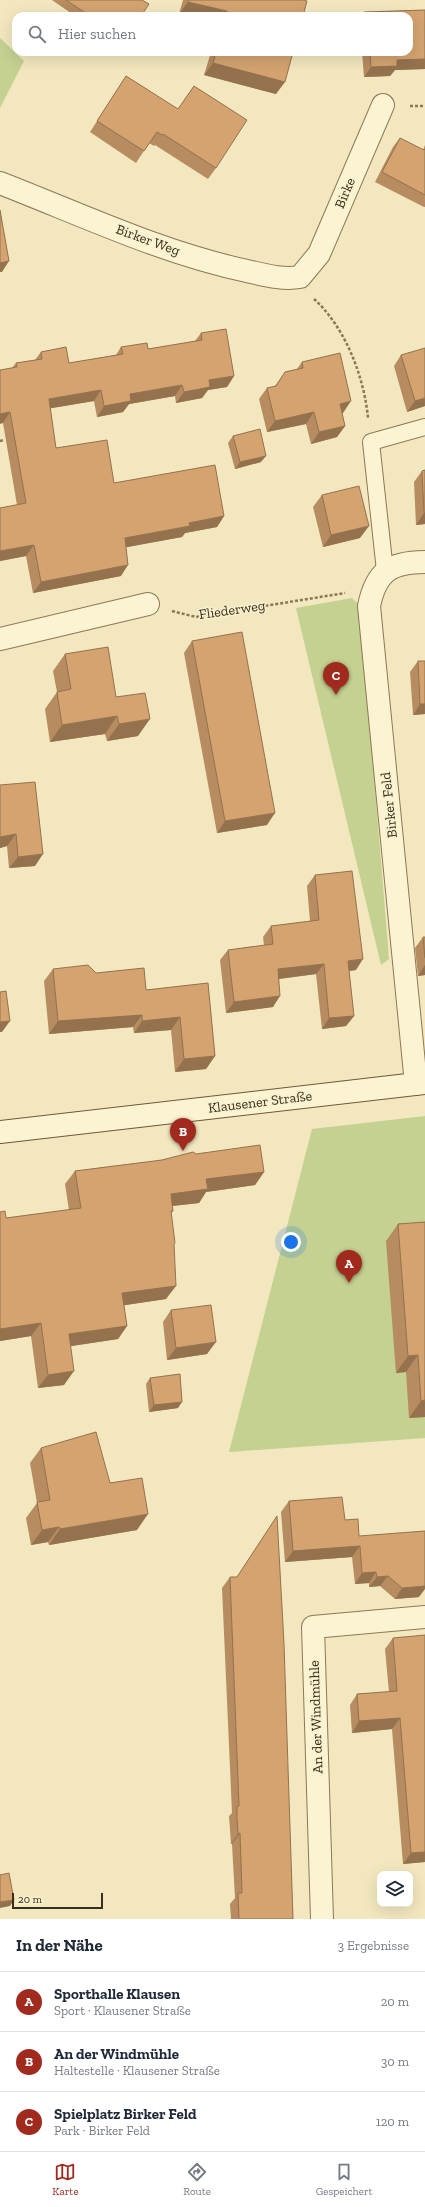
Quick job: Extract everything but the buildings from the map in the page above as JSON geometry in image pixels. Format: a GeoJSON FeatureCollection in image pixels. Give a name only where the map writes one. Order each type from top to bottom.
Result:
{"type":"FeatureCollection","features":[{"type":"Feature","properties":{"kind":"street","name":"Birke"},"geometry":{"type":"LineString","coordinates":[[305,286],[383,105]]}},
{"type":"Feature","properties":{"kind":"street","name":"Birker Weg"},"geometry":{"type":"LineString","coordinates":[[0,183],[140,238],[220,265],[286,279],[305,286]]}},
{"type":"Feature","properties":{"kind":"street"},"geometry":{"type":"LineString","coordinates":[[379,580],[412,562],[425,562]]}},
{"type":"Feature","properties":{"kind":"street","name":"Birker Feld"},"geometry":{"type":"LineString","coordinates":[[379,580],[370,606],[421,1083]]}},
{"type":"Feature","properties":{"kind":"street"},"geometry":{"type":"LineString","coordinates":[[0,639],[148,604]]}},
{"type":"Feature","properties":{"kind":"street","name":"Klausener Straße"},"geometry":{"type":"LineString","coordinates":[[0,1132],[421,1083]]}},
{"type":"Feature","properties":{"kind":"street","name":"An der Windmühle"},"geometry":{"type":"LineString","coordinates":[[322,1919],[313,1627],[425,1617]]}},
{"type":"Feature","properties":{"kind":"lane"},"geometry":{"type":"LineString","coordinates":[[379,580],[371,442],[425,427]]}},
{"type":"Feature","properties":{"kind":"path"},"geometry":{"type":"LineString","coordinates":[[305,286],[332,318],[343,337],[358,374],[368,411]]}},
{"type":"Feature","properties":{"kind":"path"},"geometry":{"type":"LineString","coordinates":[[0,441],[4,440]]}},
{"type":"Feature","properties":{"kind":"path","name":"Fliederweg"},"geometry":{"type":"LineString","coordinates":[[148,604],[196,617],[379,580]]}},
{"type":"Feature","properties":{"kind":"green space"},"geometry":{"type":"Polygon","coordinates":[[[0,38],[12,50],[12,56],[19,56],[24,61],[0,108],[0,38]]]}},
{"type":"Feature","properties":{"kind":"green space"},"geometry":{"type":"Polygon","coordinates":[[[352,598],[360,606],[389,959],[381,965],[296,608],[352,598]]]}},
{"type":"Feature","properties":{"kind":"green space"},"geometry":{"type":"Polygon","coordinates":[[[425,1116],[425,1438],[229,1452],[312,1129],[425,1116]]]}},
{"type":"Feature","properties":{"kind":"place","name":"Spielplatz Birker Feld"},"geometry":{"type":"Point","coordinates":[336,695]}},
{"type":"Feature","properties":{"kind":"place","name":"An der Windmühle"},"geometry":{"type":"Point","coordinates":[183,1151]}},
{"type":"Feature","properties":{"kind":"place","name":"Sporthalle Klausen"},"geometry":{"type":"Point","coordinates":[349,1283]}}]}
